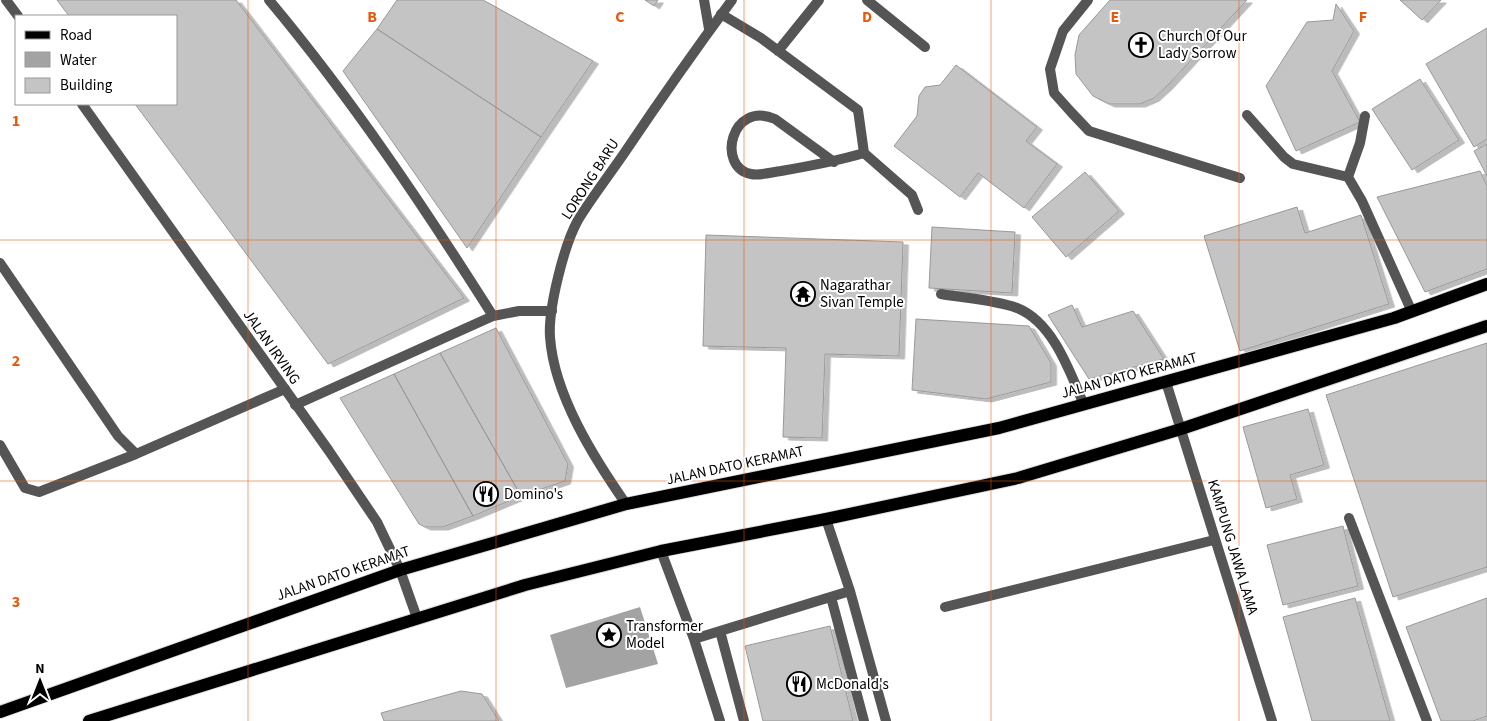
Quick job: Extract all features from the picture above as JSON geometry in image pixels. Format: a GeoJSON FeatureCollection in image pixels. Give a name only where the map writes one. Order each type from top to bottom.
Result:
{"type":"FeatureCollection","features":[{"type":"Feature","properties":{"kind":"main road","name":"JALAN DATO KERAMAT"},"geometry":{"type":"LineString","coordinates":[[0,712],[400,570],[626,504],[999,428],[1412,312],[1487,284]]}},
{"type":"Feature","properties":{"kind":"main road"},"geometry":{"type":"LineString","coordinates":[[94,720],[417,618],[525,586],[661,550],[826,519],[1018,478],[1181,429],[1487,326]]}},
{"type":"Feature","properties":{"kind":"street"},"geometry":{"type":"LineString","coordinates":[[6,0],[17,15]]}},
{"type":"Feature","properties":{"kind":"street"},"geometry":{"type":"LineString","coordinates":[[269,0],[321,62],[427,213],[493,316]]}},
{"type":"Feature","properties":{"kind":"street"},"geometry":{"type":"LineString","coordinates":[[704,0],[709,30]]}},
{"type":"Feature","properties":{"kind":"street","name":"LORONG BARU"},"geometry":{"type":"LineString","coordinates":[[626,504],[594,458],[571,411],[553,363],[550,336],[552,311],[562,265],[578,222],[709,30],[732,0]]}},
{"type":"Feature","properties":{"kind":"street"},"geometry":{"type":"LineString","coordinates":[[778,51],[819,0]]}},
{"type":"Feature","properties":{"kind":"street"},"geometry":{"type":"LineString","coordinates":[[867,0],[924,47]]}},
{"type":"Feature","properties":{"kind":"street"},"geometry":{"type":"LineString","coordinates":[[1088,0],[1063,30],[1050,69],[1054,93],[1089,131],[1240,178]]}},
{"type":"Feature","properties":{"kind":"street"},"geometry":{"type":"LineString","coordinates":[[721,14],[778,51],[858,110],[864,153],[912,195],[918,210]]}},
{"type":"Feature","properties":{"kind":"street","name":"JALAN IRVING"},"geometry":{"type":"LineString","coordinates":[[83,105],[285,389],[376,522],[400,570],[417,618]]}},
{"type":"Feature","properties":{"kind":"street"},"geometry":{"type":"LineString","coordinates":[[834,162],[775,119],[765,115],[751,116],[739,124],[732,137],[731,152],[738,167],[752,174],[834,162],[864,153]]}},
{"type":"Feature","properties":{"kind":"street"},"geometry":{"type":"LineString","coordinates":[[1247,115],[1284,157],[1294,164],[1348,177],[1362,201],[1412,312]]}},
{"type":"Feature","properties":{"kind":"street"},"geometry":{"type":"LineString","coordinates":[[1348,177],[1360,142],[1365,116]]}},
{"type":"Feature","properties":{"kind":"street"},"geometry":{"type":"LineString","coordinates":[[0,263],[118,436],[136,454]]}},
{"type":"Feature","properties":{"kind":"street"},"geometry":{"type":"LineString","coordinates":[[941,294],[1016,308],[1034,317],[1064,356],[1084,405]]}},
{"type":"Feature","properties":{"kind":"street"},"geometry":{"type":"LineString","coordinates":[[295,405],[493,316],[519,311],[552,311]]}},
{"type":"Feature","properties":{"kind":"street","name":"KAMPUNG JAWA LAMA"},"geometry":{"type":"LineString","coordinates":[[1166,382],[1272,721]]}},
{"type":"Feature","properties":{"kind":"street"},"geometry":{"type":"LineString","coordinates":[[0,445],[25,488],[32,492],[39,492],[136,454],[285,389]]}},
{"type":"Feature","properties":{"kind":"street"},"geometry":{"type":"LineString","coordinates":[[1349,518],[1427,721]]}},
{"type":"Feature","properties":{"kind":"street"},"geometry":{"type":"LineString","coordinates":[[826,519],[850,591],[886,721]]}},
{"type":"Feature","properties":{"kind":"street"},"geometry":{"type":"LineString","coordinates":[[945,607],[1214,540]]}},
{"type":"Feature","properties":{"kind":"street"},"geometry":{"type":"LineString","coordinates":[[661,550],[694,639],[720,721]]}},
{"type":"Feature","properties":{"kind":"street"},"geometry":{"type":"LineString","coordinates":[[694,639],[850,591]]}},
{"type":"Feature","properties":{"kind":"street"},"geometry":{"type":"LineString","coordinates":[[832,597],[864,721]]}},
{"type":"Feature","properties":{"kind":"street"},"geometry":{"type":"LineString","coordinates":[[720,631],[744,721]]}},
{"type":"Feature","properties":{"kind":"water"},"geometry":{"type":"Polygon","coordinates":[[[640,607],[658,664],[566,688],[550,635],[640,607]]]}},
{"type":"Feature","properties":{"kind":"building"},"geometry":{"type":"Polygon","coordinates":[[[57,0],[236,0],[464,298],[328,364],[136,105],[178,105],[178,15],[68,15],[57,0]]]}},
{"type":"Feature","properties":{"kind":"building"},"geometry":{"type":"Polygon","coordinates":[[[397,0],[483,0],[593,61],[541,137],[377,29],[397,0]]]}},
{"type":"Feature","properties":{"kind":"building"},"geometry":{"type":"Polygon","coordinates":[[[645,0],[658,0],[654,6],[645,0]]]}},
{"type":"Feature","properties":{"kind":"building","name":"Church Of Our Lady Sorrow"},"geometry":{"type":"Polygon","coordinates":[[[1110,0],[1247,0],[1154,98],[1140,104],[1109,104],[1093,96],[1076,74],[1075,55],[1079,35],[1110,0]]]}},
{"type":"Feature","properties":{"kind":"building"},"geometry":{"type":"Polygon","coordinates":[[[1400,0],[1441,0],[1422,20],[1400,0]]]}},
{"type":"Feature","properties":{"kind":"building"},"geometry":{"type":"Polygon","coordinates":[[[1336,4],[1354,31],[1332,71],[1360,122],[1296,151],[1266,86],[1307,22],[1333,20],[1336,4]]]}},
{"type":"Feature","properties":{"kind":"building"},"geometry":{"type":"Polygon","coordinates":[[[1487,28],[1487,139],[1474,147],[1426,64],[1487,28]]]}},
{"type":"Feature","properties":{"kind":"building"},"geometry":{"type":"Polygon","coordinates":[[[377,29],[541,137],[467,248],[343,71],[377,29]]]}},
{"type":"Feature","properties":{"kind":"building"},"geometry":{"type":"Polygon","coordinates":[[[956,65],[1037,127],[1026,141],[1057,164],[1024,208],[978,173],[960,197],[894,146],[917,116],[919,96],[925,87],[940,85],[956,65]]]}},
{"type":"Feature","properties":{"kind":"building"},"geometry":{"type":"Polygon","coordinates":[[[1420,79],[1459,140],[1412,170],[1372,109],[1420,79]]]}},
{"type":"Feature","properties":{"kind":"building"},"geometry":{"type":"Polygon","coordinates":[[[1487,144],[1487,176],[1474,151],[1487,144]]]}},
{"type":"Feature","properties":{"kind":"building"},"geometry":{"type":"Polygon","coordinates":[[[1480,171],[1487,186],[1487,269],[1425,292],[1377,197],[1480,171]]]}},
{"type":"Feature","properties":{"kind":"building"},"geometry":{"type":"Polygon","coordinates":[[[1085,172],[1119,211],[1066,257],[1032,217],[1085,172]]]}},
{"type":"Feature","properties":{"kind":"building"},"geometry":{"type":"Polygon","coordinates":[[[1297,207],[1305,233],[1361,215],[1389,304],[1240,351],[1204,236],[1297,207]]]}},
{"type":"Feature","properties":{"kind":"building"},"geometry":{"type":"Polygon","coordinates":[[[932,227],[1015,232],[1012,293],[929,288],[932,227]]]}},
{"type":"Feature","properties":{"kind":"building","name":"Nagarathar Sivan Temple"},"geometry":{"type":"Polygon","coordinates":[[[706,235],[903,242],[899,356],[825,354],[822,438],[783,437],[786,348],[703,346],[706,235]]]}},
{"type":"Feature","properties":{"kind":"building"},"geometry":{"type":"Polygon","coordinates":[[[1072,305],[1082,327],[1133,311],[1164,359],[1089,379],[1048,315],[1072,305]]]}},
{"type":"Feature","properties":{"kind":"building"},"geometry":{"type":"Polygon","coordinates":[[[916,319],[1029,326],[1051,363],[1051,382],[986,399],[912,390],[916,319]]]}},
{"type":"Feature","properties":{"kind":"building"},"geometry":{"type":"Polygon","coordinates":[[[496,328],[568,464],[565,481],[521,496],[440,353],[496,328]]]}},
{"type":"Feature","properties":{"kind":"building"},"geometry":{"type":"Polygon","coordinates":[[[1487,343],[1487,567],[1393,597],[1326,395],[1487,343]]]}},
{"type":"Feature","properties":{"kind":"building"},"geometry":{"type":"Polygon","coordinates":[[[440,353],[521,496],[473,516],[394,374],[440,353]]]}},
{"type":"Feature","properties":{"kind":"building"},"geometry":{"type":"Polygon","coordinates":[[[394,374],[473,516],[443,527],[425,527],[419,524],[340,398],[394,374]]]}},
{"type":"Feature","properties":{"kind":"building"},"geometry":{"type":"Polygon","coordinates":[[[1308,409],[1324,465],[1290,475],[1297,499],[1266,508],[1243,427],[1308,409]]]}},
{"type":"Feature","properties":{"kind":"building"},"geometry":{"type":"Polygon","coordinates":[[[1343,526],[1358,586],[1283,605],[1267,545],[1343,526]]]}},
{"type":"Feature","properties":{"kind":"building"},"geometry":{"type":"Polygon","coordinates":[[[1355,598],[1390,721],[1312,721],[1283,617],[1355,598]]]}},
{"type":"Feature","properties":{"kind":"building"},"geometry":{"type":"Polygon","coordinates":[[[1487,598],[1487,716],[1473,721],[1441,721],[1406,627],[1487,598]]]}},
{"type":"Feature","properties":{"kind":"building","name":"McDonald's"},"geometry":{"type":"Polygon","coordinates":[[[830,626],[853,721],[763,721],[745,646],[830,626]]]}},
{"type":"Feature","properties":{"kind":"building"},"geometry":{"type":"Polygon","coordinates":[[[461,691],[482,694],[499,721],[384,721],[381,713],[461,691]]]}},
{"type":"Feature","properties":{"kind":"place","name":"Church Of Our Lady Sorrow"},"geometry":{"type":"Point","coordinates":[1141,45]}},
{"type":"Feature","properties":{"kind":"place","name":"Nagarathar Sivan Temple"},"geometry":{"type":"Point","coordinates":[803,294]}},
{"type":"Feature","properties":{"kind":"place","name":"Domino's"},"geometry":{"type":"Point","coordinates":[486,494]}},
{"type":"Feature","properties":{"kind":"place","name":"Transformer Model"},"geometry":{"type":"Point","coordinates":[609,635]}},
{"type":"Feature","properties":{"kind":"place","name":"McDonald's"},"geometry":{"type":"Point","coordinates":[799,684]}}]}
